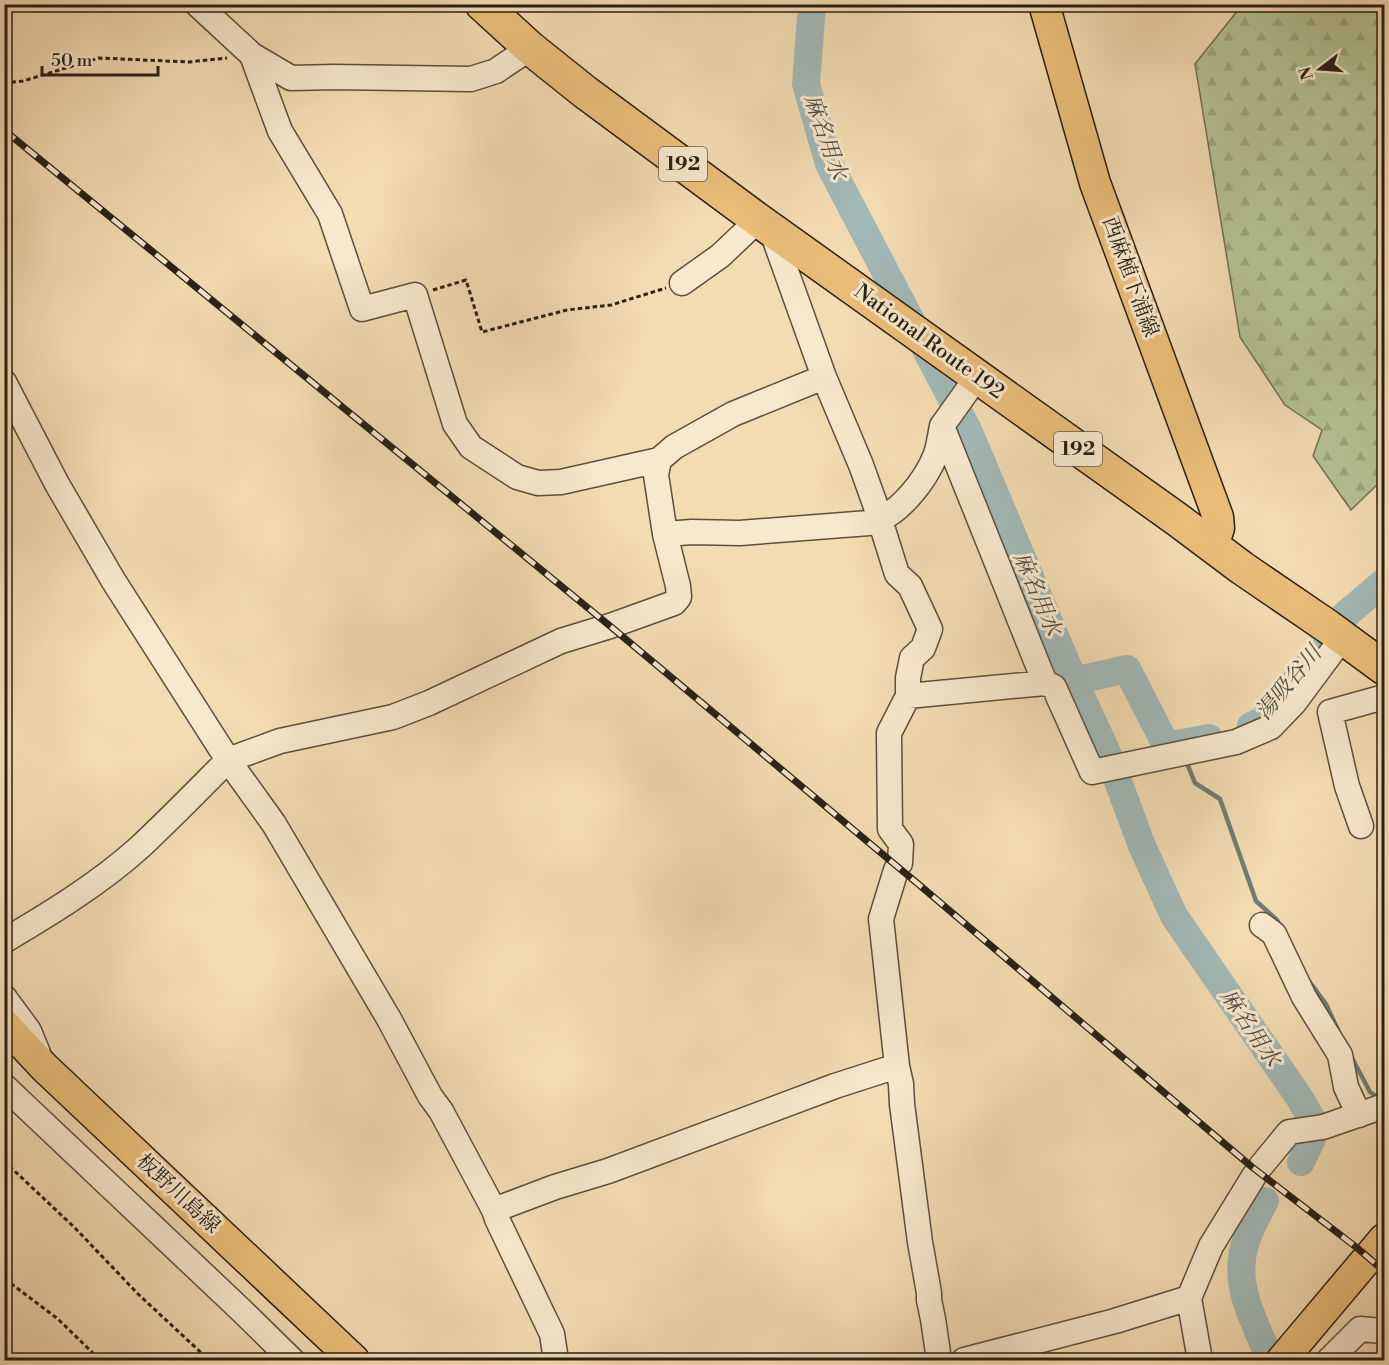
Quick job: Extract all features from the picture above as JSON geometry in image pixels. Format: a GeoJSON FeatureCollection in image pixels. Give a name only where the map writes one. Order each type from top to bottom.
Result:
{"type":"FeatureCollection","features":[{"type":"Feature","properties":{"kind":"highway","name":"National Route 192"},"geometry":{"type":"LineString","coordinates":[[482,4],[530,48],[585,92],[765,225],[943,352],[971,385],[1178,520],[1384,668]]}},
{"type":"Feature","properties":{"kind":"main road","name":"西麻植下浦線"},"geometry":{"type":"LineString","coordinates":[[1044,4],[1095,183],[1218,517],[1219,528],[1213,546]]}},
{"type":"Feature","properties":{"kind":"main road","name":"板野川島線"},"geometry":{"type":"LineString","coordinates":[[4,1024],[44,1067],[354,1360]]}},
{"type":"Feature","properties":{"kind":"main road"},"geometry":{"type":"LineString","coordinates":[[1282,1360],[1384,1239]]}},
{"type":"Feature","properties":{"kind":"street"},"geometry":{"type":"LineString","coordinates":[[197,4],[252,55],[291,78],[471,79],[496,71],[530,48]]}},
{"type":"Feature","properties":{"kind":"street"},"geometry":{"type":"LineString","coordinates":[[252,55],[280,131],[330,214],[362,309],[415,295],[455,424],[471,447],[517,477],[538,483],[561,482],[659,460],[674,447],[733,414],[824,377]]}},
{"type":"Feature","properties":{"kind":"street"},"geometry":{"type":"LineString","coordinates":[[682,283],[765,225],[861,465],[897,574],[910,586],[930,629],[923,648],[912,658],[908,678],[908,696],[889,733],[890,829],[901,844],[898,867],[881,919],[920,1242],[939,1360]]}},
{"type":"Feature","properties":{"kind":"street"},"geometry":{"type":"LineString","coordinates":[[4,382],[57,484],[107,570],[228,760],[280,834],[389,1019],[494,1210],[552,1334],[556,1360]]}},
{"type":"Feature","properties":{"kind":"street"},"geometry":{"type":"LineString","coordinates":[[665,534],[740,533],[880,521],[897,509],[926,476],[936,452],[944,422],[971,385]]}},
{"type":"Feature","properties":{"kind":"street"},"geometry":{"type":"LineString","coordinates":[[944,422],[1045,683]]}},
{"type":"Feature","properties":{"kind":"street"},"geometry":{"type":"LineString","coordinates":[[4,941],[61,907],[101,879],[139,848],[228,760],[280,741],[393,717],[429,703],[561,641],[674,603],[679,597],[678,586],[665,534],[656,475],[659,460]]}},
{"type":"Feature","properties":{"kind":"street"},"geometry":{"type":"LineString","coordinates":[[908,696],[1045,683],[1054,687],[1092,772],[1236,742],[1271,727],[1294,704],[1336,633]]}},
{"type":"Feature","properties":{"kind":"street"},"geometry":{"type":"LineString","coordinates":[[1360,826],[1347,786],[1330,712],[1384,697]]}},
{"type":"Feature","properties":{"kind":"street"},"geometry":{"type":"LineString","coordinates":[[1262,925],[1274,933],[1304,998],[1340,1055],[1346,1087],[1359,1115]]}},
{"type":"Feature","properties":{"kind":"street"},"geometry":{"type":"LineString","coordinates":[[4,997],[29,1031],[44,1067]]}},
{"type":"Feature","properties":{"kind":"street"},"geometry":{"type":"LineString","coordinates":[[494,1210],[555,1187],[608,1171],[835,1086],[897,1066]]}},
{"type":"Feature","properties":{"kind":"street"},"geometry":{"type":"LineString","coordinates":[[4,1086],[292,1360]]}},
{"type":"Feature","properties":{"kind":"street"},"geometry":{"type":"LineString","coordinates":[[1200,1360],[1188,1298],[1210,1246],[1258,1171],[1289,1131],[1323,1127],[1384,1106]]}},
{"type":"Feature","properties":{"kind":"street"},"geometry":{"type":"LineString","coordinates":[[964,1360],[1115,1321],[1188,1298]]}},
{"type":"Feature","properties":{"kind":"street"},"geometry":{"type":"LineString","coordinates":[[1329,1360],[1360,1329],[1384,1331]]}},
{"type":"Feature","properties":{"kind":"path"},"geometry":{"type":"LineString","coordinates":[[4,83],[23,81],[99,58],[189,63],[252,55]]}},
{"type":"Feature","properties":{"kind":"path"},"geometry":{"type":"LineString","coordinates":[[415,295],[466,280],[482,332],[567,310],[610,305],[682,283]]}},
{"type":"Feature","properties":{"kind":"path"},"geometry":{"type":"LineString","coordinates":[[4,1161],[75,1228],[138,1294],[209,1360]]}},
{"type":"Feature","properties":{"kind":"path"},"geometry":{"type":"LineString","coordinates":[[4,1281],[9,1282],[58,1319],[100,1360]]}},
{"type":"Feature","properties":{"kind":"green space"},"geometry":{"type":"Polygon","coordinates":[[[1242,5],[1384,5],[1384,478],[1351,510],[1313,456],[1322,430],[1285,405],[1240,337],[1195,64],[1242,5]]]}},
{"type":"Feature","properties":{"kind":"waterway","name":"麻名用水"},"geometry":{"type":"LineString","coordinates":[[812,4],[806,84],[829,164],[968,430],[1074,681],[1109,757],[1142,846],[1174,916],[1299,1097],[1311,1118],[1312,1139],[1301,1162]]}},
{"type":"Feature","properties":{"kind":"waterway","name":"湯吸谷川"},"geometry":{"type":"LineString","coordinates":[[1251,726],[1262,721],[1308,666],[1344,616],[1384,582]]}},
{"type":"Feature","properties":{"kind":"waterway","name":"湯吸谷川"},"geometry":{"type":"LineString","coordinates":[[1074,681],[1127,669],[1165,743],[1178,744],[1209,738]]}},
{"type":"Feature","properties":{"kind":"waterway"},"geometry":{"type":"LineString","coordinates":[[1186,761],[1195,783],[1220,799],[1256,901],[1277,920],[1280,926]]}},
{"type":"Feature","properties":{"kind":"waterway"},"geometry":{"type":"LineString","coordinates":[[1309,981],[1326,1004],[1338,1030]]}},
{"type":"Feature","properties":{"kind":"waterway"},"geometry":{"type":"LineString","coordinates":[[1351,1056],[1370,1092],[1379,1098]]}},
{"type":"Feature","properties":{"kind":"waterway","name":"麻名用水"},"geometry":{"type":"LineString","coordinates":[[1265,1201],[1247,1238],[1241,1273],[1250,1313],[1267,1352]]}},
{"type":"Feature","properties":{"kind":"railway"},"geometry":{"type":"LineString","coordinates":[[4,130],[610,626],[1252,1167],[1384,1271]]}}]}
